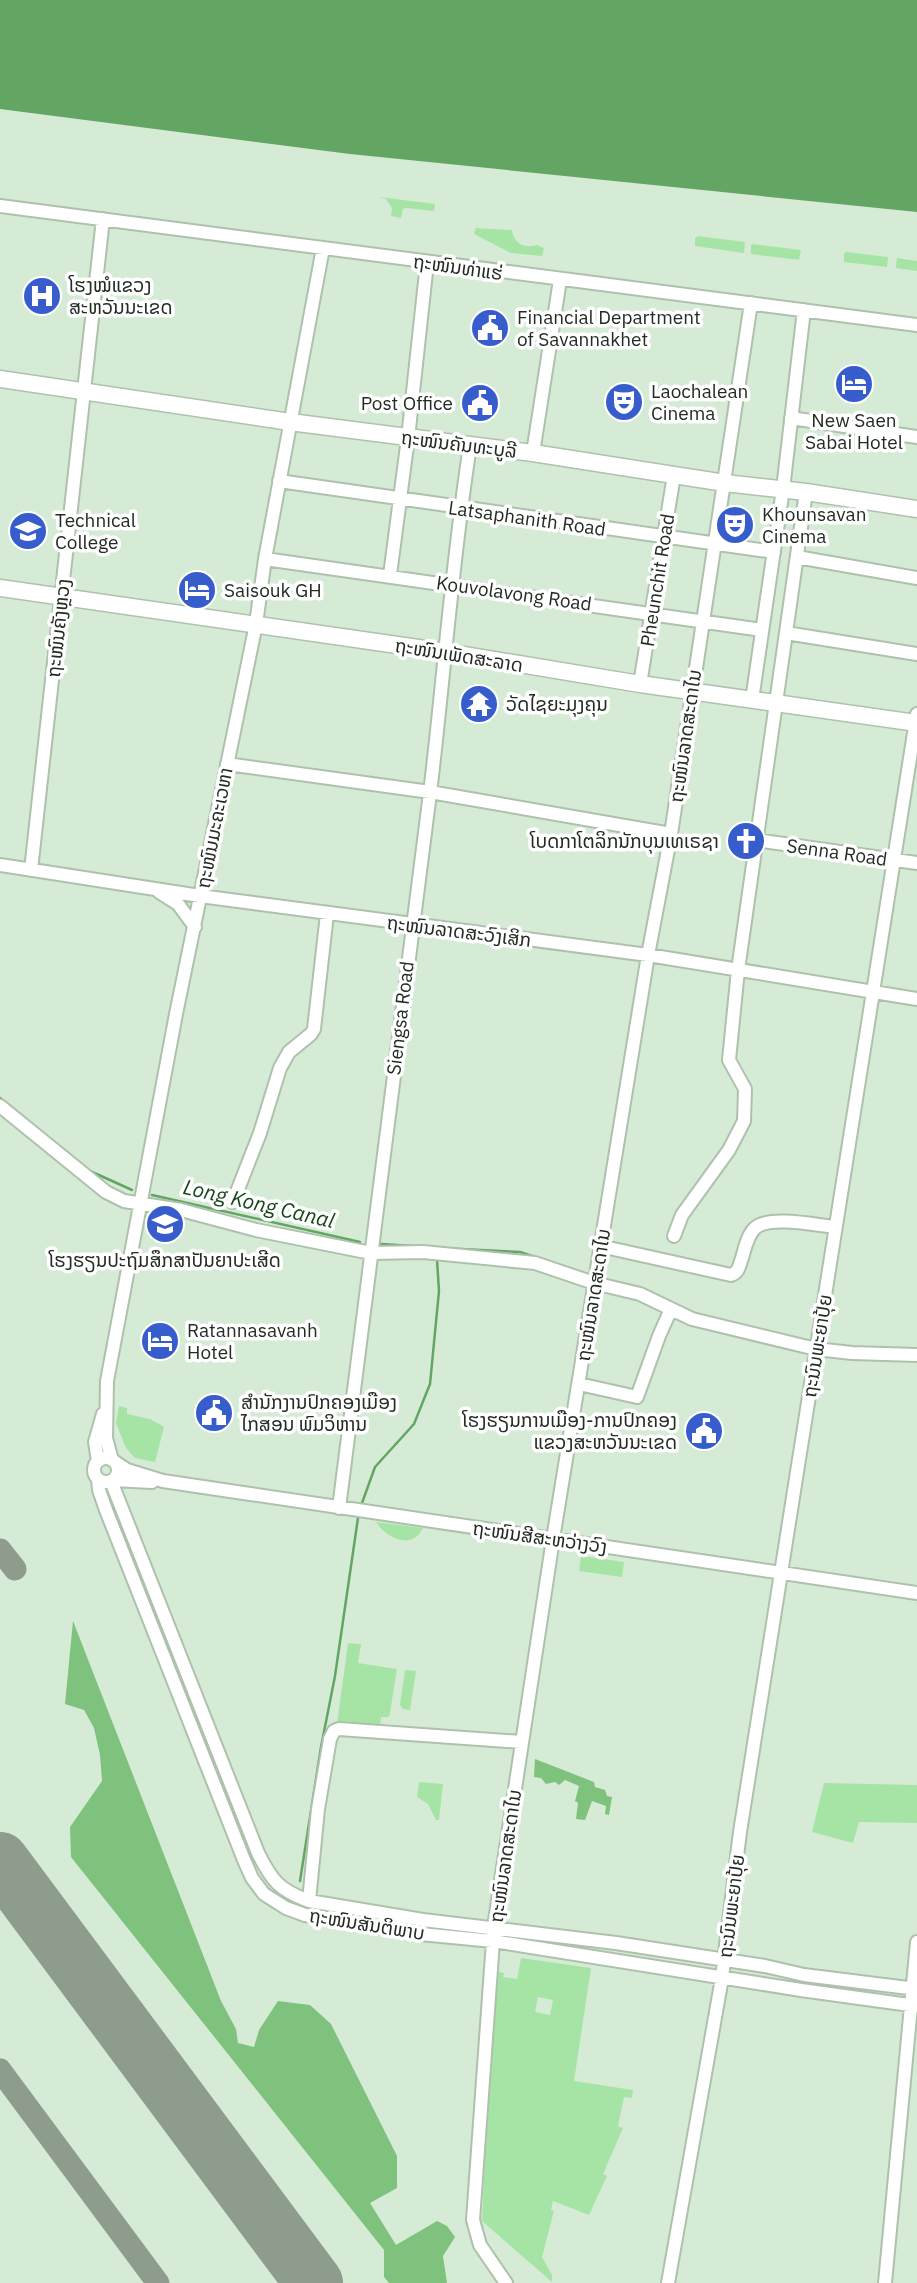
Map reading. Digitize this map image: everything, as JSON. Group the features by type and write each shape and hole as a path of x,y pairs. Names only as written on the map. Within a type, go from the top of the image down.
{"main road":[{"name":"ຖະໜົນຄັນທະບູລີ","path":"0,379 917,509"},
{"name":"ຖະໜົນເພັດສະລາດ","path":"0,588 446,652 751,700 916,720"}],"street":[{"name":"ຖະໜົນທ່າແຮ່","path":"0,206 917,325"},
{"name":"ຖະໜົນຄັງຫຼວງ","path":"31,870 103,219"},
{"name":"ຖະໜົນມະຄະເວຫາ","path":"107,1407 107,1381 140,1203 256,624 265,559 323,248"},
{"path":"390,575 427,263"},
{"path":"533,453 561,280"},
{"name":"ຖະໜົນລາດສະດາໄນ","path":"506,2283 480,2245 473,2220 494,1927 594,1283 648,955 671,834 751,303"},
{"path":"751,700 783,489 804,310"},
{"path":"791,418 917,437"},
{"name":"Siengsa Road","path":"339,1508 430,792 451,584 470,446"},
{"name":"Pheunchit Road","path":"640,684 674,475"},
{"name":"Latsaphanith Road","path":"279,481 774,552"},
{"path":"674,1236 682,1215 729,1150 744,1121 745,1089 729,1060 738,970 806,492"},
{"path":"797,557 917,578"},
{"name":"Kouvolavong Road","path":"265,559 762,629"},
{"path":"786,633 917,654"},
{"name":"ຖະນົນພະຍາປຸ້ຍ","path":"668,2283 722,1978 740,1832 916,720"},
{"path":"227,764 430,792 671,834"},
{"name":"Senna Road","path":"756,840 917,863"},
{"name":"ຖະໜົນລາດສະວົງເສິກ","path":"0,865 327,914 648,955 917,999"},
{"path":"152,889 178,904 195,927"},
{"path":"233,1202 260,1133 280,1068 289,1052 314,1029 327,914"},
{"path":"0,1105 106,1192 124,1201 181,1210 256,1230 371,1253 423,1252 535,1263 594,1283 640,1294 692,1319 816,1349 917,1355"},
{"path":"600,1246 731,1275 738,1270 750,1235 757,1226 768,1222 786,1222 835,1227"},
{"path":"579,1384 637,1397 671,1309"},
{"path":"107,1407 106,1438 117,1473 107,1480"},
{"path":"98,1461 95,1442 101,1417 107,1407"},
{"path":"105,1458 127,1470 163,1480 107,1480 94,1468 98,1461 105,1458"},
{"name":"ຖະໜົນສັນຕິພາບ","path":"914,2006 493,1941 420,1934 305,1915 286,1908 264,1894 252,1878 99,1490 107,1480 258,1853 275,1884 292,1895 309,1901 423,1920 494,1927 765,1966 804,1975 915,1989"},
{"name":"ຖະໜົນສີສະຫວ່າງວົງ","path":"163,1480 917,1593"},
{"path":"309,1901 318,1809 330,1739 334,1731 339,1729 522,1742"},
{"path":"885,2283 914,2006 917,1942"}],"shaded area":[{"path":"0,0 917,0 917,212 350,154 0,109"},
{"path":"379,197 435,204 434,211 405,208 401,218 391,216 392,208 386,199"},
{"path":"476,228 512,230 520,244 544,248 542,256 511,253 476,235"},
{"path":"698,236 745,242 744,253 695,246 695,238"},
{"path":"753,244 801,250 799,260 751,254"},
{"path":"846,252 888,257 887,267 844,262"},
{"path":"897,258 917,261 917,271 896,268"},
{"path":"119,1406 127,1408 127,1414 150,1419 164,1427 155,1462 135,1458 126,1448 116,1423"},
{"path":"376,1522 423,1528 412,1539 399,1540 386,1533"},
{"path":"581,1556 624,1562 622,1577 579,1571"},
{"path":"73,1621 221,2001 236,2029 238,2043 254,2047 259,2030 278,2001 310,2005 331,2024 397,2156 397,2188 370,2203 396,2245 437,2221 447,2226 455,2237 443,2256 447,2283 389,2283 384,2277 384,2250 71,1857 70,1827 102,1781 94,1728 84,1710 65,1704"},
{"path":"348,1643 361,1644 358,1663 397,1669 389,1717 381,1717 380,1729 337,1724"},
{"path":"405,1670 416,1671 410,1710 403,1709 400,1705"},
{"path":"535,1759 594,1782 595,1787 605,1790 607,1796 612,1797 609,1815 605,1814 606,1806 592,1801 585,1820 576,1819 578,1803 575,1801 579,1786 565,1780 559,1785 555,1782 546,1784 541,1778 534,1777"},
{"path":"419,1782 443,1784 439,1820 436,1820 428,1804 417,1797"},
{"path":"824,1783 917,1785 917,1823 859,1822 853,1843 812,1832"},
{"path":"521,1958 591,1968 574,2081 633,2090 632,2098 624,2097 618,2126 623,2128 603,2174 607,2176 589,2215 553,2201 551,2210 554,2211 542,2257 552,2275 552,2282 482,2221 494,1971 504,1973 503,1977 517,1979","holes":["538,1997 553,2000 550,2015 535,2012"]}],"waterway":[{"name":"Long Kong Canal","path":"0,1098 66,1152"},
{"name":"Long Kong Canal","path":"90,1171 132,1190"},
{"name":"Long Kong Canal","path":"152,1195 360,1242"},
{"name":"Long Kong Canal","path":"381,1244 413,1246"},
{"name":"Long Kong Canal","path":"441,1248 520,1252 535,1257"},
{"path":"362,1503 375,1467 414,1424 430,1384 439,1291 437,1260"},
{"path":"300,1881 335,1676 358,1518"}],"taxiway":[{"path":"0,1550 15,1569"},
{"path":"0,2070 158,2283"}],"runway":[{"path":"0,1861 314,2283"}],"place":[{"name":"ໂຮງໝໍແຂວງ ສະຫວັນນະເຂດ","path":"42,296"},
{"name":"Financial Department of Savannakhet","path":"490,328"},
{"name":"New Saen Sabai Hotel","path":"854,384"},
{"name":"Laochalean Cinema","path":"624,402"},
{"name":"Post Office","path":"480,403"},
{"name":"Khounsavan Cinema","path":"735,525"},
{"name":"Technical College","path":"28,531"},
{"name":"Saisouk GH","path":"197,590"},
{"name":"ວັດໄຊຍະມຸງຄຸນ","path":"479,704"},
{"name":"ໂບດກາໂຕລິກນັກບຸນເທເຣຊາ","path":"746,841"},
{"name":"ໂຮງຮຽນປະຖົມສຶກສາປັນຍາປະເສີດ","path":"165,1224"},
{"name":"Ratannasavanh Hotel","path":"160,1341"},
{"name":"ສຳນັກງານປົກຄອງເມືອງ ໄກສອນ ພົມວິຫານ","path":"214,1413"},
{"name":"ໂຮງຮຽນການເມືອງ-ການປົກຄອງ ແຂວງສະຫວັນນະເຂດ","path":"704,1431"}]}
